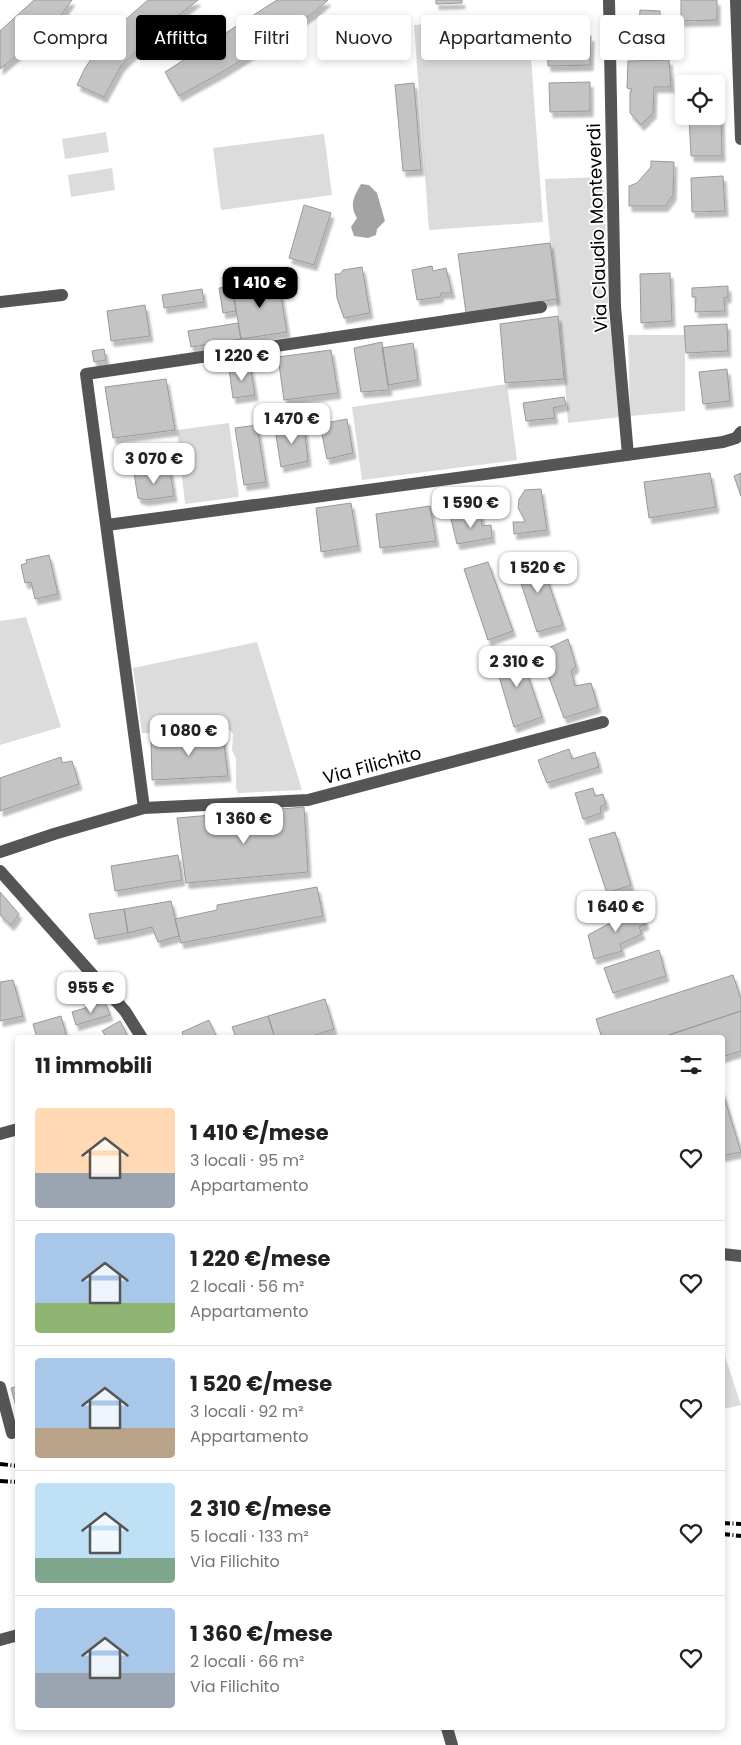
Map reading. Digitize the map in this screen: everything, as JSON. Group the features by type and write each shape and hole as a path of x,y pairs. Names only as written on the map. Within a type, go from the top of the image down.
{"street":[{"name":"Via Claudio Monteverdi","path":"609,0 615,308 628,455"},
{"path":"736,0 741,139"},
{"path":"0,302 62,295"},
{"path":"144,808 86,374 541,307"},
{"path":"107,525 723,442 736,438 741,432"},
{"name":"Via Filichito","path":"0,852 144,808 308,800 603,722"},
{"path":"0,871 124,1011 140,1035"},
{"path":"0,1134 15,1130"},
{"path":"725,1254 741,1256"},
{"path":"0,1387 12,1433"},
{"path":"0,1640 15,1636"},
{"path":"448,1730 452,1745"}],"shaded area":[{"path":"414,25 421,25 421,60 531,60 543,222 429,230"},
{"path":"106,132 109,152 65,159 62,139"},
{"path":"324,134 332,195 221,210 213,148"},
{"path":"112,168 115,190 71,197 68,175"},
{"path":"604,177 608,308 620,417 568,423 545,179"},
{"path":"361,184 369,185 377,193 385,221 377,229 376,235 368,238 354,236 351,227 357,218 353,205"},
{"path":"628,335 685,335 685,411 630,416"},
{"path":"507,384 517,460 362,480 352,407"},
{"path":"229,423 239,497 185,504 177,430"},
{"path":"26,617 61,727 0,745 0,621"},
{"path":"257,642 302,790 238,793 236,788 236,759 232,750 233,734 226,726 206,726 177,733 142,733 133,668"},
{"path":"725,1356 741,1405 725,1409"}],"building":[{"path":"34,0 72,0 61,15 18,15"},
{"path":"148,0 198,0 179,15 136,15 136,51 121,66 104,97 77,85 91,60 126,60 126,19"},
{"path":"277,0 328,0 307,17 307,15 254,15"},
{"path":"436,0 462,0 462,3 436,4"},
{"path":"681,0 717,0 717,20 684,21 684,15 681,15"},
{"path":"640,10 660,11 660,15 640,15"},
{"path":"15,17 15,57 0,69 0,31"},
{"path":"236,26 236,60 241,60 179,96 165,72 184,60 226,60 226,33"},
{"path":"591,36 590,65 548,66 548,60 590,60"},
{"path":"669,60 671,87 654,87 653,113 641,125 630,113 630,94 632,89 627,88 628,61"},
{"path":"590,82 590,111 550,112 549,83"},
{"path":"414,83 421,170 403,171 395,85"},
{"path":"689,125 721,125 722,156 691,156"},
{"path":"651,161 674,162 673,195 665,206 629,206 629,186 637,183 651,167"},
{"path":"723,176 725,211 692,212 691,178"},
{"path":"304,205 331,213 314,265 289,258"},
{"path":"550,243 557,299 466,313 458,254"},
{"path":"432,266 433,271 446,268 452,293 441,293 440,297 417,300 412,270"},
{"path":"362,267 370,313 344,318 337,298 335,274 340,274 343,270"},
{"path":"670,273 672,321 641,323 640,274"},
{"path":"278,278 287,332 241,339 232,286"},
{"path":"232,286 236,311 223,313 219,288"},
{"path":"728,286 728,297 724,298 725,311 695,312 696,297 692,297 692,288"},
{"path":"202,289 204,302 164,308 162,295"},
{"path":"145,305 150,336 111,341 107,311"},
{"path":"558,316 564,379 505,383 500,324"},
{"path":"238,323 241,339 191,347 188,331"},
{"path":"727,324 728,351 686,353 684,326"},
{"path":"382,342 389,390 361,392 354,348"},
{"path":"413,343 418,380 388,385 382,348"},
{"path":"104,349 106,360 94,362 92,351"},
{"path":"331,350 338,393 284,400 278,357"},
{"path":"250,365 255,395 233,398 229,369"},
{"path":"727,369 730,401 703,404 699,372"},
{"path":"166,379 175,430 113,438 105,387"},
{"path":"564,397 566,405 553,408 555,418 526,421 523,403"},
{"path":"347,419 353,453 327,459 320,424"},
{"path":"257,425 266,482 244,485 235,428"},
{"path":"304,425 308,461 281,467 275,429"},
{"path":"170,470 174,496 146,500 138,498 134,473"},
{"path":"710,473 716,507 649,518 644,482"},
{"path":"741,473 741,496 734,476"},
{"path":"541,489 547,530 514,534 513,522 525,522 518,508 519,499 525,490"},
{"path":"351,503 358,546 321,552 316,508"},
{"path":"430,506 436,541 380,548 376,514"},
{"path":"481,514 482,526 491,525 492,538 457,544 451,519"},
{"path":"49,555 58,594 35,599 31,582 25,583 21,565 27,563 26,560"},
{"path":"539,555 563,625 537,632 514,562"},
{"path":"488,562 513,631 488,640 464,569"},
{"path":"568,639 576,666 571,671 575,686 591,683 598,707 564,718 547,672 550,668 544,650"},
{"path":"519,649 542,717 514,727 493,656"},
{"path":"222,730 228,776 152,780 151,739 192,739 193,734"},
{"path":"569,749 572,759 595,752 599,767 547,783 538,760"},
{"path":"61,757 62,763 72,761 79,784 0,811 0,778"},
{"path":"593,788 595,796 603,794 606,804 600,807 601,813 583,819 575,793"},
{"path":"304,807 308,872 186,883 177,818"},
{"path":"615,832 631,885 607,893 589,839"},
{"path":"178,855 182,880 115,891 111,866"},
{"path":"317,887 323,916 181,943 175,919 217,910 217,905"},
{"path":"0,892 19,914 11,925 0,915"},
{"path":"171,901 179,936 158,942 152,927 128,933 124,909"},
{"path":"632,906 636,914 642,913 646,924 639,927 642,934 620,944 622,951 594,959 588,935 614,921 613,913"},
{"path":"124,909 128,933 95,939 89,914"},
{"path":"659,950 666,976 613,993 604,968"},
{"path":"733,975 741,999 741,1011 669,1035 601,1035 596,1019"},
{"path":"13,980 23,1016 0,1021 0,982"},
{"path":"325,999 334,1029 315,1035 274,1035 268,1016"},
{"path":"105,1002 110,1015 76,1025 72,1012"},
{"path":"741,1011 741,1051 725,1056 725,1035 669,1035"},
{"path":"61,1016 66,1035 36,1035 33,1024"},
{"path":"268,1016 274,1035 235,1035 232,1027"},
{"path":"209,1020 216,1035 183,1035 182,1032"},
{"path":"120,1021 127,1035 105,1035 102,1031"},
{"path":"725,1100 741,1152 725,1155"},
{"path":"15,1387 15,1403 11,1388"}],"railway":[{"path":"0,1464 15,1466"},
{"path":"0,1481 15,1482"},
{"path":"725,1523 741,1524"},
{"path":"725,1534 741,1536"}]}
